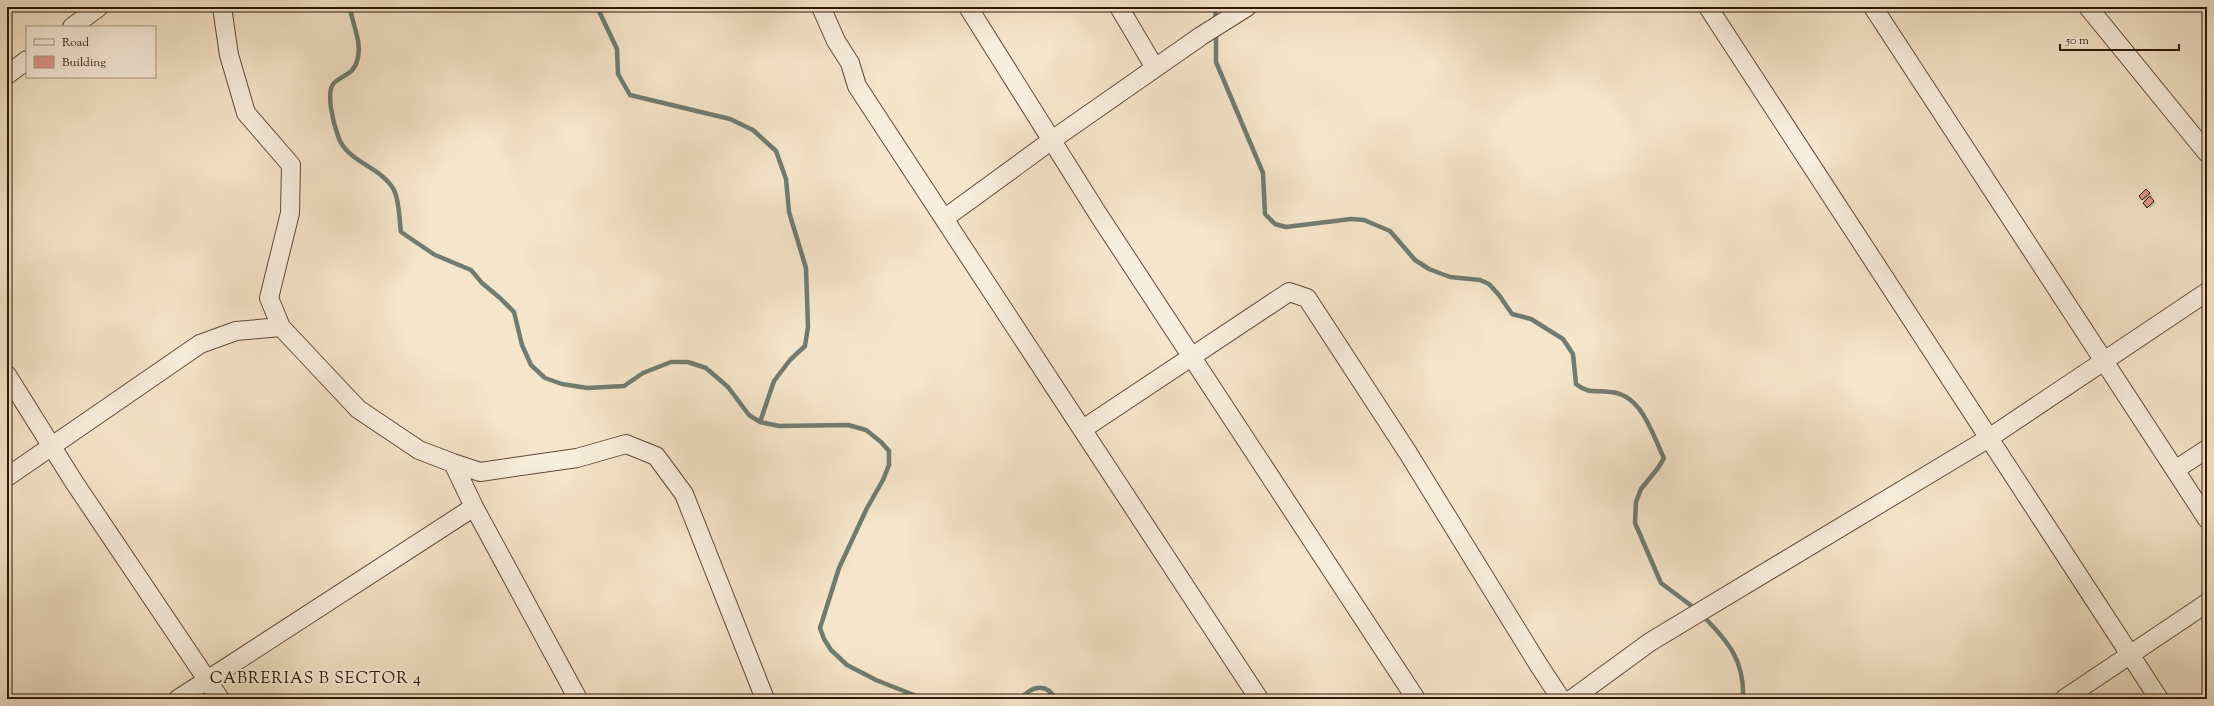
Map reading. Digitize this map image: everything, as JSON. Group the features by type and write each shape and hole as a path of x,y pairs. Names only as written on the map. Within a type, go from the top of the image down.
{"street":[{"path":"73,26 99,7"},
{"path":"222,7 229,55 246,113 291,165 290,213 270,298 280,327 358,409 419,450 453,463 480,472 577,458 626,444 656,456 684,494 765,699"},
{"path":"821,7 836,41 850,63 857,86 945,218 1259,699"},
{"path":"968,7 1192,358 1416,699"},
{"path":"1119,7 1155,68"},
{"path":"945,218 1052,140 1155,68 1247,7"},
{"path":"1708,7 2159,699"},
{"path":"1873,7 2207,519"},
{"path":"2088,7 2207,153"},
{"path":"7,75 26,61"},
{"path":"1083,429 1192,358 1289,292 1307,298 1408,453 1561,699"},
{"path":"1572,699 1650,642 1989,438 2207,292"},
{"path":"7,477 200,344 236,331 280,327"},
{"path":"7,375 52,446 220,699"},
{"path":"2175,470 2207,449"},
{"path":"453,463 474,507 578,699"},
{"path":"178,699 474,507"},
{"path":"2064,699 2131,656 2207,603"}],"building":[{"path":"2146,189 2150,193 2142,200 2139,196"},
{"path":"2150,196 2154,201 2147,208 2143,203"}],"waterway":[{"path":"350,7 358,40 359,54 351,72 334,83 331,87 330,94 333,117 342,145 356,159 381,175 394,190 398,206 401,232 435,255 471,270 482,283 514,312 522,345 531,365 545,378 562,384 587,388 624,386 643,373 671,362 688,362 706,368 728,387 749,415 760,422 779,426 848,425 866,430 881,442 889,451 889,465 839,568 820,628 824,639 831,650 847,665 876,680 924,699"},
{"path":"597,7 617,49 618,74 630,95 730,119 753,130 776,151 786,179 789,212 806,268 808,327 805,346 790,360 774,381 760,422"},
{"path":"1215,7 1216,21"},
{"path":"1216,33 1216,62 1263,173 1265,214 1275,224 1286,227 1351,219 1364,220 1390,231 1415,260 1429,269 1450,277 1480,280 1489,284 1499,295 1512,314 1531,319 1563,339 1573,354 1576,384 1592,391 1621,394 1638,407 1650,427 1664,458 1641,489 1636,502 1635,523 1661,583 1697,610"},
{"path":"1702,615 1720,634 1733,652 1741,674 1743,699"},
{"path":"1021,699 1029,691 1039,688 1048,690 1055,699"}],"district":[{"name":"CABRERIAS B SECTOR 4","path":"316,677"}]}
